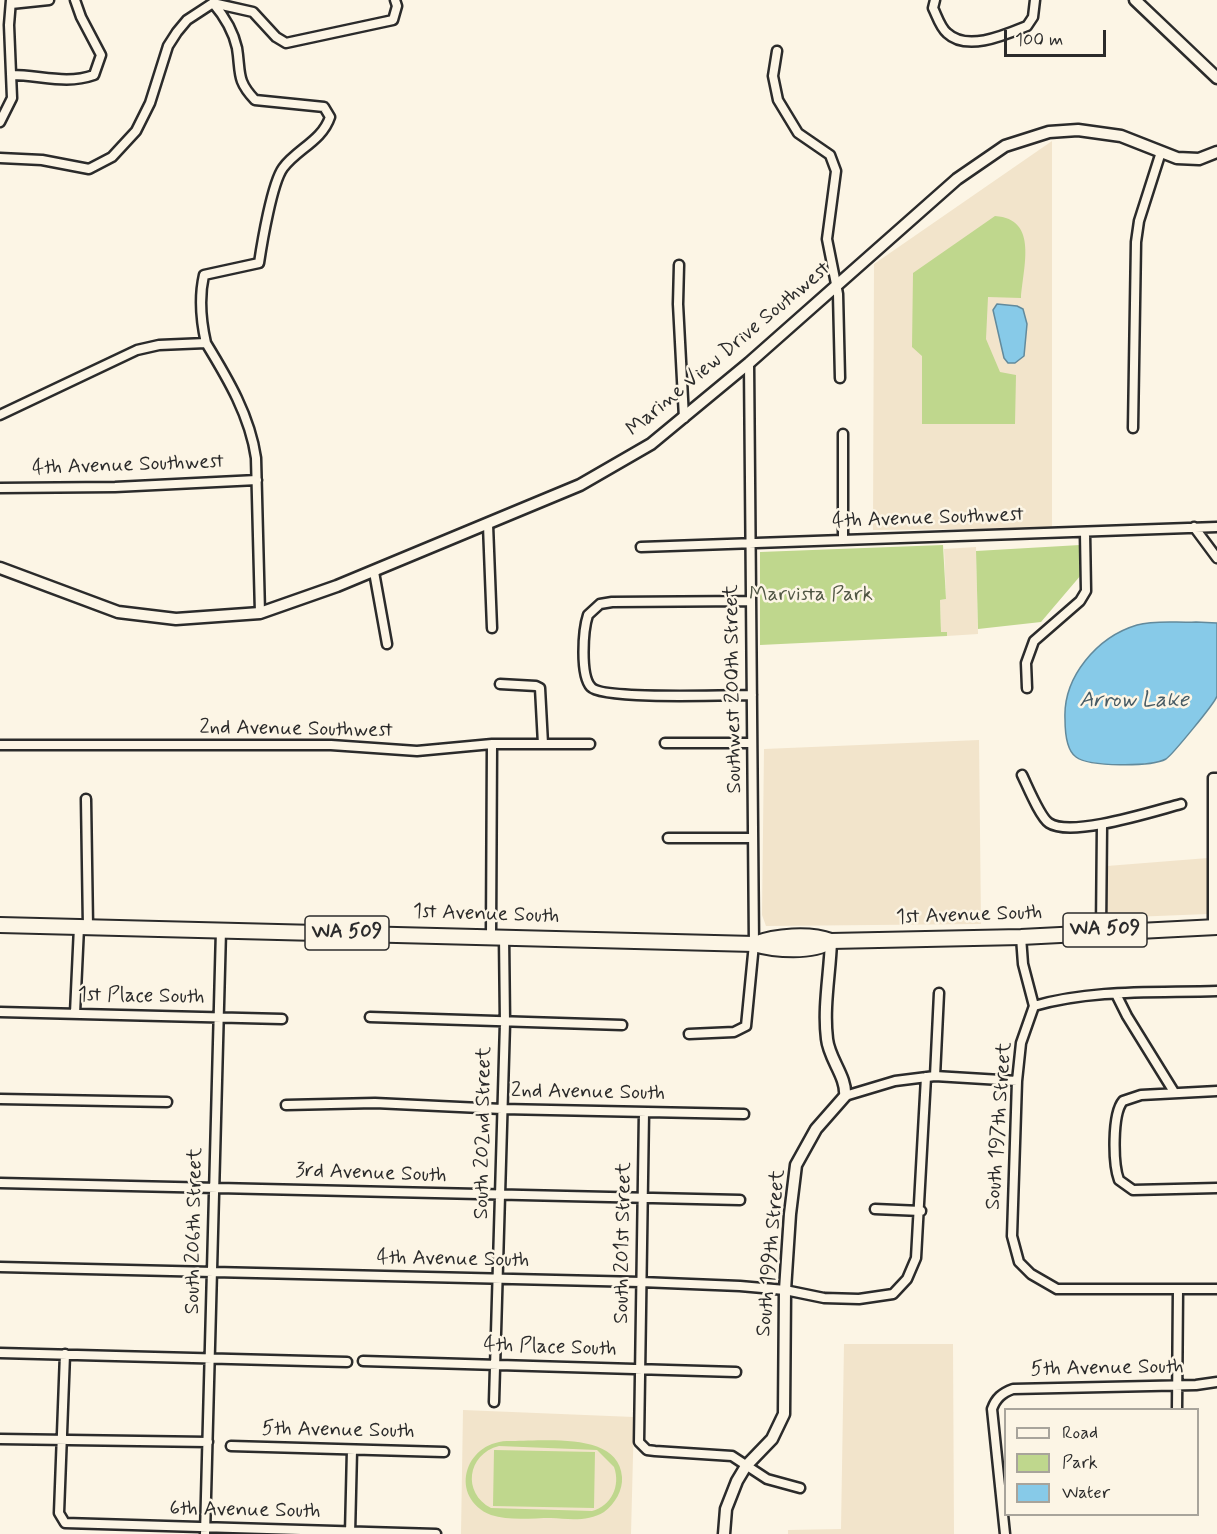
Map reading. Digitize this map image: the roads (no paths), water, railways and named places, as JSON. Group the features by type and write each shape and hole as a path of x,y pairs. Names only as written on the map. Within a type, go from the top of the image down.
{"main road":[{"name":"1st Avenue South","path":"0,926 498,936 754,944 770,948 822,947 831,941 1021,937 1101,931 1215,927"}],"street":[{"path":"0,122 12,98 9,35 11,2 49,0"},
{"path":"12,75 50,80 81,79 94,75 101,55 81,17 75,0"},
{"path":"0,158 42,160 89,170 112,157 136,131 150,103 168,46 177,32 187,20 213,3 253,12 276,38 286,43 393,20 397,6 395,0"},
{"path":"935,0 933,8 946,32 961,42 975,42 1027,26 1033,17 1035,0"},
{"path":"1135,0 1217,78"},
{"path":"213,3 229,24 237,49 238,74 243,86 255,99 324,107 330,117 324,130 283,169 262,237 259,263 204,275 202,311 206,343 247,418 255,448 260,613"},
{"path":"777,51 774,88 781,107 798,133 830,155 834,162 835,182 827,239 836,284 840,378"},
{"name":"Marine View Drive Southwest","path":"0,568 107,608 145,617 211,618 260,613 374,572 488,525 580,485 651,444 749,363 963,174 992,153 1014,141 1049,132 1084,130 1121,136 1161,152 1191,159 1217,152"},
{"path":"1133,428 1136,242 1139,221 1161,152"},
{"path":"680,265 678,304 684,418"},
{"path":"0,415 137,350 159,345 206,343"},
{"name":"Southwest 200th Street","path":"689,1034 734,1032 746,1026 754,944 749,363"},
{"path":"843,434 843,539"},
{"name":"4th Avenue Southwest","path":"0,489 115,487 256,480"},
{"path":"488,525 492,628"},
{"name":"4th Avenue Southwest","path":"641,547 965,533 1084,533 1217,526"},
{"path":"1194,527 1217,558"},
{"path":"1027,688 1026,663 1034,641 1080,601 1086,591 1084,533"},
{"path":"374,572 387,644"},
{"path":"750,601 600,604 593,609 585,623 585,670 591,688 610,694 752,695"},
{"path":"500,684 540,688 543,744"},
{"path":"665,743 752,743"},
{"name":"2nd Avenue Southwest","path":"0,745 331,745 417,751 492,744 590,744"},
{"name":"South 202nd Street","path":"492,744 498,936 505,1023 494,1402"},
{"path":"1022,774 1050,824 1102,825 1181,804"},
{"path":"1215,778 1215,927"},
{"path":"75,1013 83,927 86,800"},
{"path":"1101,931 1102,825"},
{"path":"668,838 753,838"},
{"name":"South 206th Street","path":"205,1531 221,930"},
{"path":"1021,937 1025,975 1034,1006 1063,998 1217,991"},
{"path":"831,941 827,1040 831,1057 844,1084 845,1096 895,1081 931,1077 1017,1081"},
{"path":"875,1209 921,1211 939,993"},
{"path":"1116,994 1126,1016 1174,1092"},
{"name":"South 197th Street","path":"1034,1006 1021,1043 1017,1081 1012,1236 1018,1262 1035,1277 1057,1289 1072,1291 1178,1289"},
{"name":"1st Place South","path":"0,1012 282,1019"},
{"path":"370,1017 622,1025"},
{"path":"1217,1091 1174,1092 1130,1098 1123,1101 1116,1114 1116,1164 1119,1180 1133,1190 1217,1188"},
{"name":"South 199th Street","path":"724,1534 729,1500 746,1466 772,1439 784,1414 785,1290 796,1165 816,1129 845,1096"},
{"path":"0,1100 167,1102"},
{"name":"2nd Avenue South","path":"286,1105 375,1103 502,1110 744,1114"},
{"name":"South 201st Street","path":"644,1112 637,1437 641,1446 655,1451 719,1453 732,1456 746,1466"},
{"name":"3rd Avenue South","path":"0,1183 214,1186 500,1196 740,1200"},
{"name":"4th Avenue South","path":"0,1267 641,1282 785,1290 824,1298 881,1298 893,1294 901,1287 912,1270 916,1258 921,1211"},
{"path":"1177,1408 1178,1289 1217,1289"},
{"path":"0,1353 347,1362"},
{"path":"62,1441 65,1354"},
{"name":"4th Place South","path":"363,1361 736,1372"},
{"name":"5th Avenue South","path":"1004,1491 992,1409 1000,1396 1013,1389 1178,1386 1217,1382"},
{"path":"0,1440 207,1442"},
{"name":"6th Avenue South","path":"62,1441 59,1513 65,1523 71,1525 205,1531 436,1534"},
{"name":"5th Avenue South","path":"231,1446 444,1452"},
{"path":"350,1533 352,1449"},
{"path":"746,1466 766,1479 800,1488"},
{"path":"1005,1516 1005,1534"}],"water":[{"path":"997,304 1017,306 1023,309 1027,324 1024,356 1015,363 1008,363 1004,358 993,310"},
{"name":"Arrow Lake","path":"1159,622 1217,623 1217,696 1202,718 1176,748 1166,759 1147,763 1120,765 1093,763 1076,757 1070,750 1067,740 1066,703 1076,674 1085,661 1109,639 1137,625"}],"park label":[{"name":"Marvista Park","path":"811,596"}]}
